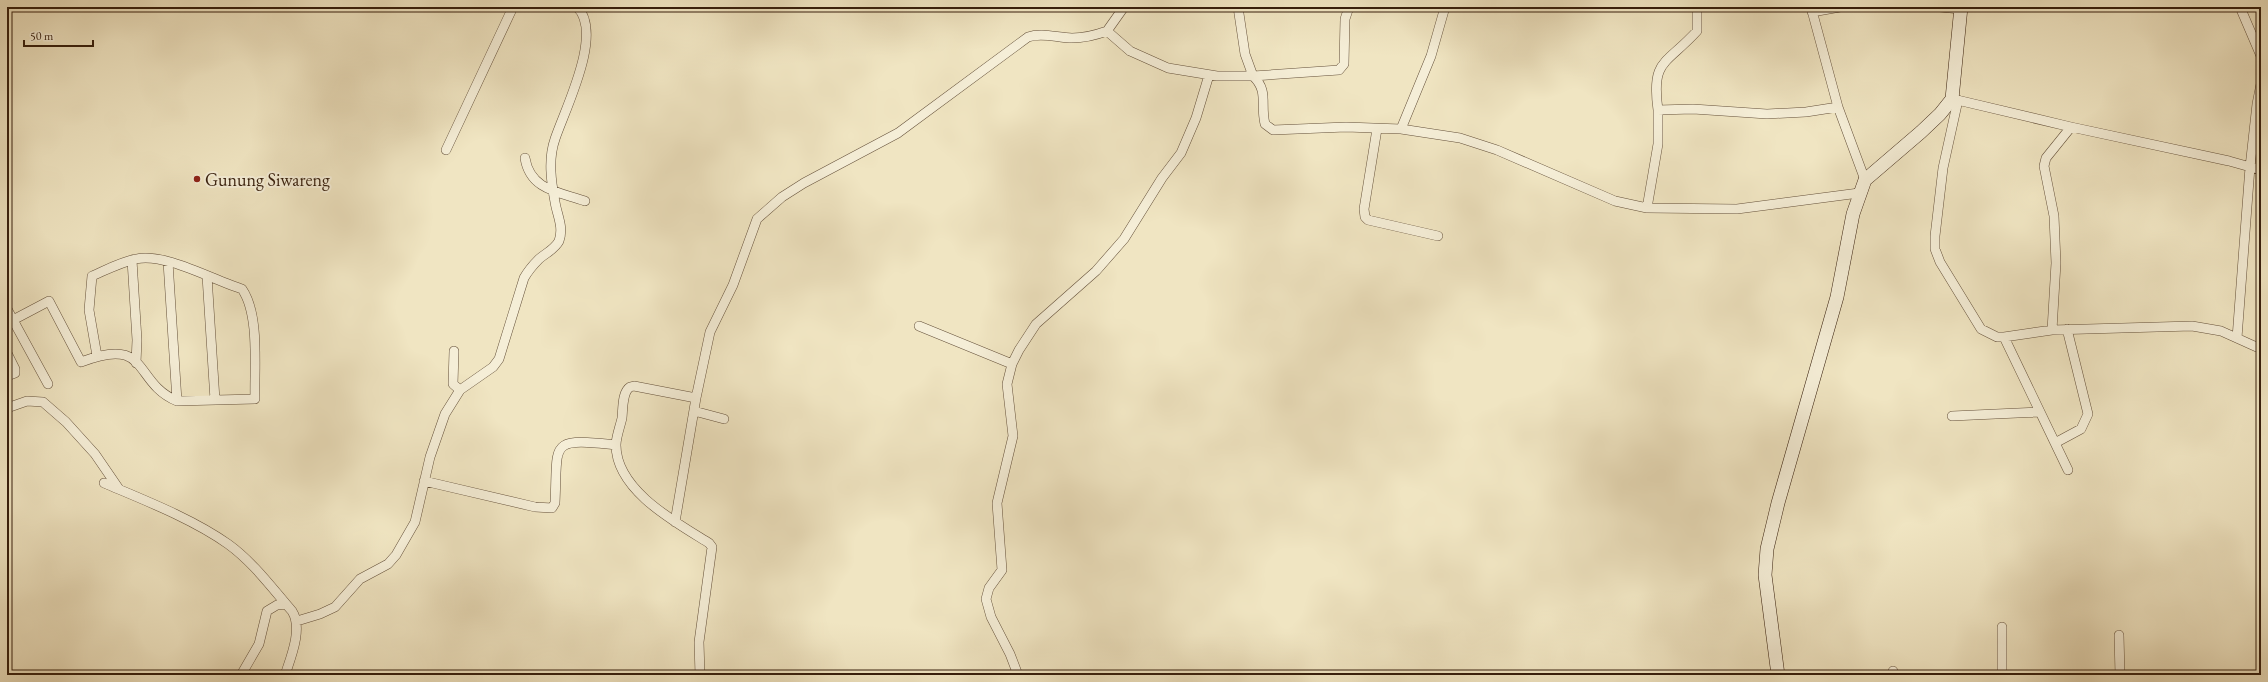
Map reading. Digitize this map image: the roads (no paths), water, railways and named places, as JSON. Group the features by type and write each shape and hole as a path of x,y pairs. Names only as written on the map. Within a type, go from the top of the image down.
{"street":[{"path":"446,150 513,7"},
{"path":"297,621 328,611 335,607 360,579 388,564 396,555 415,522 430,457 445,414 460,390 493,368 499,359 524,278 530,269 555,247 559,241 561,225 553,191 550,152 579,74 588,31 584,14 577,7"},
{"path":"675,522 696,398 710,332 733,285 757,219 782,197 804,183 898,133 1028,37 1040,35 1073,38 1093,36 1107,31 1124,7"},
{"path":"1238,7 1245,54 1253,76 1260,83 1263,90 1265,124 1273,130 1401,129 1476,142 1615,201 1647,208 1737,209 1859,193"},
{"path":"1107,31 1130,51 1147,59 1168,68 1209,75 1253,76 1339,70 1344,64 1345,19 1349,7"},
{"path":"1401,129 1431,56 1445,7"},
{"path":"1647,208 1658,144 1658,110 1656,91 1657,73 1662,64 1696,31 1697,7"},
{"path":"1840,7 1811,9 1838,107 1864,180"},
{"path":"1940,7 1961,8 1955,99 1943,168 1934,236 1935,249 1940,262 1981,329 1997,336 2004,337 2067,329 2192,326 2221,331 2261,349"},
{"path":"2240,7 2261,56"},
{"path":"1018,675 1010,654 991,617 986,599 990,588 1002,570 997,503 1013,436 1007,384 1012,364 1022,344 1036,324 1096,271 1124,239 1162,178 1181,153 1196,118 1209,75"},
{"path":"2237,338 2250,168 2261,84"},
{"path":"1955,99 2071,127 2228,161 2261,170"},
{"path":"1778,675 1765,575 1767,550 1778,503 1837,297 1859,193 1864,180 1921,132 1955,99"},
{"path":"1658,110 1693,109 1767,114 1806,112 1838,107"},
{"path":"2052,330 2056,263 2054,216 2044,166 2046,158 2071,127"},
{"path":"1378,128 1364,208 1365,217 1368,220 1438,236"},
{"path":"525,158 530,175 553,191 585,201"},
{"path":"10,322 49,301 82,362 103,354 124,354 136,363 165,396 177,401 255,399 253,319 249,298 242,289 168,262 137,258 92,276 89,310 94,347 97,356"},
{"path":"132,260 137,340 136,363"},
{"path":"168,262 177,401"},
{"path":"207,276 215,400"},
{"path":"7,309 10,322 48,384"},
{"path":"919,326 1012,364"},
{"path":"2055,443 2081,429 2088,414 2067,329"},
{"path":"2004,337 2068,470"},
{"path":"454,351 453,384 460,390"},
{"path":"7,353 15,370 14,373 7,376"},
{"path":"696,398 634,386 630,387 625,395 616,445 622,471 628,482 675,522 708,543 713,551 699,642 700,675"},
{"path":"7,408 27,401 43,402 66,422 95,454 120,490"},
{"path":"694,411 724,419"},
{"path":"1952,416 2040,412"},
{"path":"424,481 535,507 552,508 554,503 556,458 560,448 564,444 577,441 616,445"},
{"path":"104,483 161,508 228,544 246,559 286,604 297,621 292,653 285,675"},
{"path":"241,675 259,644 267,611 277,605 286,604"},
{"path":"2002,627 2002,675"},
{"path":"2119,635 2120,675"}],"place":[{"name":"Gunung Siwareng","path":"197,179"}]}
